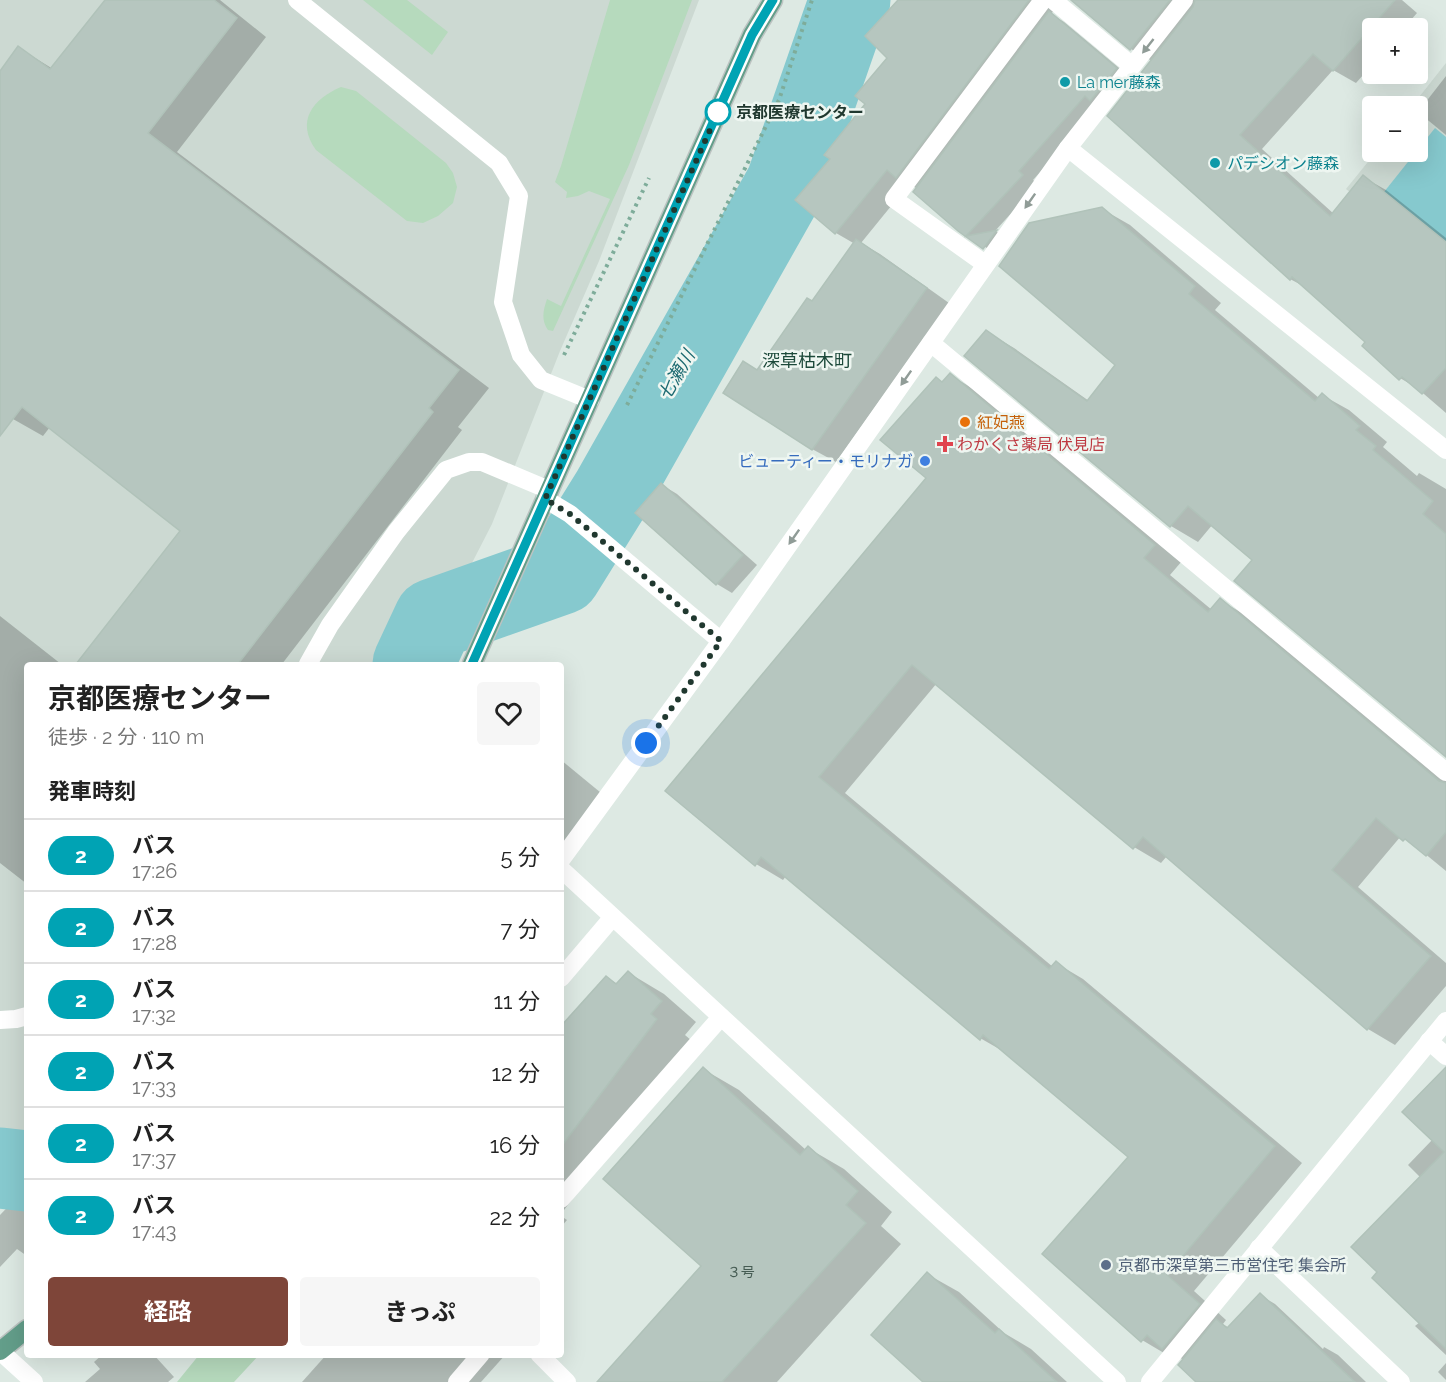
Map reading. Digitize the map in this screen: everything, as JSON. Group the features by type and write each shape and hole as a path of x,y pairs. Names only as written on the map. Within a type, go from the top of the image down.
{"main road":[{"path":"473,662 752,35 774,0"},
{"path":"0,1351 24,1331"}],"street":[{"path":"297,0 499,163 519,196 503,302 521,355 541,380 590,400"},
{"path":"986,264 894,199 1043,0"},
{"path":"1053,0 1132,66"},
{"path":"564,856 721,641 1068,148 1184,0"},
{"path":"1068,148 1446,450"},
{"path":"931,343 1446,772"},
{"path":"309,662 330,625 396,531 446,470 469,462 482,462 547,494 721,641"},
{"path":"564,872 1109,1379"},
{"path":"564,974 612,918"},
{"path":"0,1020 24,1017"},
{"path":"564,1196 721,1017"},
{"path":"1150,1382 1446,1021"},
{"path":"1429,1041 1446,1056"},
{"path":"1259,1248 1401,1382"},
{"path":"0,1351 34,1382"},
{"path":"457,1382 478,1358"},
{"path":"543,1358 567,1382"}],"path":[{"path":"625,409 779,100 812,0"}],"shaded area":[{"path":"0,0 699,0 599,261 560,351 492,524 455,596 423,614 404,638 393,662 24,662 24,1159 17,1162 0,1158"},
{"path":"1446,63 1446,270 1346,189 1368,162 1428,162 1428,96 1420,96"}],"green space":[{"path":"363,0 407,0 448,32 432,55"},
{"path":"610,0 692,0 629,165 553,331 548,330 544,319 547,299 561,306 610,199 589,191 566,198 567,192 555,182"},
{"path":"341,87 356,91 446,163 453,173 457,187 453,203 438,216 423,223 407,221 316,150 307,130 310,112 322,98"},
{"path":"197,1358 256,1358 234,1382 177,1382"}],"water":[{"path":"1435,128 1446,137 1446,242 1384,192 1408,162 1428,162 1428,137"}],"building":[{"path":"105,0 214,0 237,18 148,133 459,370 429,408 433,412 240,662 78,662 180,531 22,407 0,436 0,71 18,46 50,69"},
{"path":"898,0 1029,0 896,178 887,170 835,234 795,200 830,159 824,155 865,104 855,96 887,58 865,36"},
{"path":"1071,0 1170,0 1130,50"},
{"path":"1195,0 1395,0 1379,18 1362,18 1362,38 1333,71 1313,54 1240,135 1330,216 1363,175 1446,242 1446,368 1422,394 1402,377 1399,380 1362,346 1365,342 1292,277 1290,280 1107,116 1193,7"},
{"path":"1049,11 1117,68 1090,101 1085,96 1019,171 1023,175 966,236 997,230 983,249 958,231 913,192"},
{"path":"1102,207 1195,286 1189,294 1315,401 1322,393 1360,426 1356,430 1376,446 1373,450 1433,501 1423,514 1446,534 1446,757 1234,581 1252,560 1188,506 1170,527 964,356 986,330 1087,401 1115,365 999,266 1029,223"},
{"path":"856,239 927,288 812,450 723,393 743,361 757,370 807,298 812,301"},
{"path":"950,373 1155,545 1144,558 1208,612 1220,598 1439,781 1446,783 1446,832 1426,856 1405,839 1403,841 1376,818 1332,870 1431,956 1367,1030 1143,837 1133,849 912,665 819,777 1049,969 1056,961 1275,1146 1167,1275 1200,1304 1162,1349 1147,1335 1141,1342 1042,1254 1128,1157 983,1035 980,1040 761,857 755,866 665,791 926,478 880,440 936,377 942,382"},
{"path":"661,483 743,555 716,585 635,513"},
{"path":"628,971 662,1001 651,1014 657,1019 564,1143 564,1023 606,976 616,984"},
{"path":"703,1067 800,1155 808,1146 858,1191 846,1205 866,1223 722,1382 597,1382 701,1266 603,1179"},
{"path":"1446,1067 1446,1349 1372,1278 1377,1272 1351,1247 1444,1152 1402,1112"},
{"path":"927,1272 995,1333 999,1329 1057,1382 923,1382 871,1335"},
{"path":"1260,1293 1355,1382 1196,1382 1178,1365 1216,1319 1227,1328"}],"waterway":[{"name":"七瀬川","path":"414,662 434,619 561,574 612,492 786,184 850,0"},
{"name":"七瀬川","path":"0,1168 24,1171"}],"bus line":[{"name":"2","path":"473,662 752,35 773,0"}],"place":[{"name":"La mer藤森","path":"1065,82"},
{"name":"京都医療センター","path":"718,112"},
{"name":"パデシオン藤森","path":"1215,163"},
{"name":"紅妃燕","path":"965,422"},
{"name":"わかくさ薬局 伏見店","path":"945,444"},
{"name":"ビューティー・モリナガ","path":"925,461"},
{"name":"京都市深草第三市営住宅 集会所","path":"1106,1265"}],"district":[{"name":"深草枯木町","path":"807,360"}],"route":[{"path":"646,743 721,641 570,514 545,499 718,112"}]}
